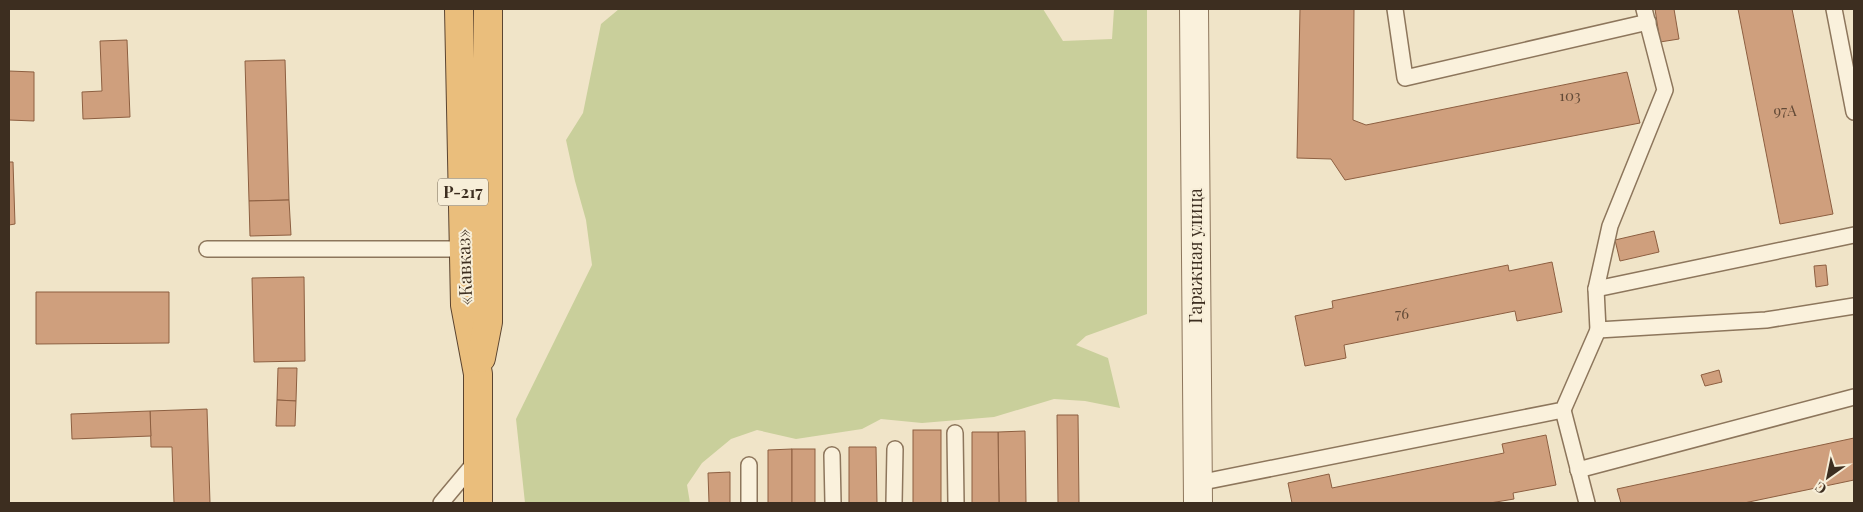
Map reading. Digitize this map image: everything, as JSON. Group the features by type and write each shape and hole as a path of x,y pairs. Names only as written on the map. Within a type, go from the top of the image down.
{"highway":[{"name":"«Кавказ»","path":"459,9 465,305 478,374 478,503"},
{"name":"«Кавказ»","path":"478,374 488,322 488,9"},
{"path":"488,209 495,9"}],"street":[{"name":"Гаражная улица","path":"1194,9 1198,493"}],"lane":[{"path":"1395,9 1405,78 1646,15 1665,90 1610,226 1596,289 1598,330 1563,410 1587,503"},
{"path":"1834,9 1854,112"},
{"path":"1596,289 1854,235"},
{"path":"208,249 464,249"},
{"path":"1598,330 1766,320 1854,306"},
{"path":"1578,470 1854,397"},
{"path":"1198,493 1563,410"},
{"path":"955,433 956,503"},
{"path":"894,449 894,503"},
{"path":"832,454 833,503"},
{"path":"441,503 478,459"},
{"path":"749,464 749,503"}],"green space":[{"path":"619,9 1043,9 1063,41 1112,39 1114,9 1147,9 1147,314 1086,336 1076,345 1108,358 1120,408 1085,401 1054,399 994,417 922,423 881,419 862,429 796,439 757,430 731,439 702,463 687,485 690,503 525,503 516,419 592,265 586,220 566,140 583,113 601,24"}],"building":[{"path":"1300,9 1354,9 1353,120 1366,125 1627,72 1640,123 1345,180 1331,159 1297,158"},
{"path":"1655,9 1674,9 1679,39 1660,42"},
{"path":"1738,9 1792,9 1833,214 1780,224"},
{"path":"127,40 130,117 83,119 82,92 102,91 100,41"},
{"path":"285,60 289,200 249,201 245,61"},
{"path":"9,71 34,72 34,121 9,120"},
{"path":"9,162 13,162 15,224 9,225"},
{"path":"289,200 291,235 250,236 249,201"},
{"path":"1654,231 1659,252 1620,261 1615,240"},
{"path":"1552,262 1562,312 1517,321 1515,311 1344,345 1346,358 1305,366 1295,316 1333,308 1332,301 1508,265 1509,271"},
{"path":"1826,265 1828,285 1816,287 1814,266"},
{"path":"304,277 305,361 254,362 252,278"},
{"path":"36,292 169,292 169,343 36,344"},
{"path":"278,368 297,368 296,401 277,400"},
{"path":"1719,370 1722,382 1705,386 1701,375"},
{"path":"277,400 296,401 295,426 276,426"},
{"path":"207,409 210,503 174,503 172,447 151,447 150,411"},
{"path":"150,411 151,436 72,439 71,414"},
{"path":"1057,415 1078,415 1079,503 1058,503"},
{"path":"913,430 941,430 941,503 913,503"},
{"path":"1025,431 1026,503 999,503 998,432"},
{"path":"972,432 998,432 999,503 972,503"},
{"path":"1546,435 1556,485 1513,493 1514,499 1490,503 1292,503 1288,483 1329,474 1332,488 1504,453 1502,444"},
{"path":"1854,438 1854,480 1744,503 1621,503 1617,489"},
{"path":"849,447 876,447 877,503 849,503"},
{"path":"792,449 792,503 768,503 768,450"},
{"path":"792,449 815,449 815,503 792,503"},
{"path":"730,472 730,503 709,503 708,473"}]}
